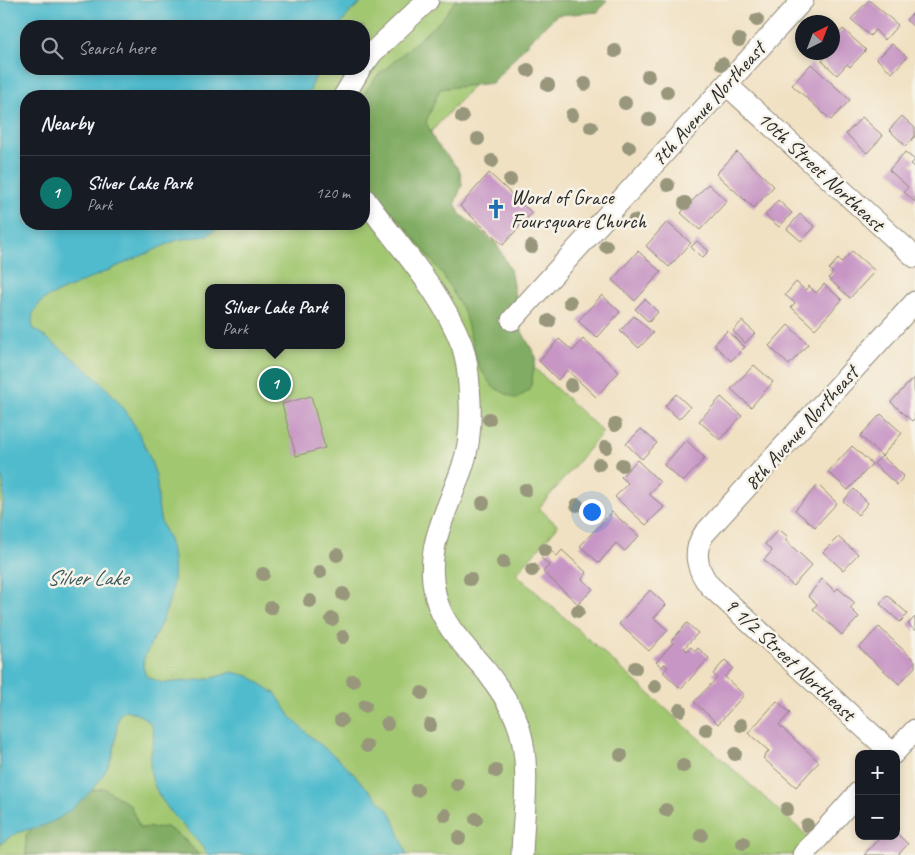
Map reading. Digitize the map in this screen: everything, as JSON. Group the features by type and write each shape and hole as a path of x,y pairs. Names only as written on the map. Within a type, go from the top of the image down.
{"street":[{"path":"370,56 428,0"},
{"name":"7th Avenue Northeast","path":"512,320 727,85 802,0"},
{"path":"348,90 356,75"},
{"name":"10th Street Northeast","path":"727,85 915,257"},
{"path":"370,206 436,296 462,346 467,367 471,420 468,446 463,467 434,540 433,581 436,598 443,617 500,691 513,713 520,732 525,782 522,855"},
{"name":"8th Avenue Northeast","path":"696,559 698,544 704,534 915,302"},
{"name":"9 1/2 Street Northeast","path":"696,559 701,574 710,586 889,750"},
{"path":"897,750 915,730"},
{"path":"803,855 856,795"}],"green space":[{"path":"0,0 551,0 391,176 526,305 499,335 603,432 539,508 558,526 516,574 814,842 803,855 0,855"},
{"path":"456,0 607,0 598,12 557,15 532,38 492,83 440,89 426,122 435,142 460,171 462,185 455,203 460,214 496,243 510,269 521,330 536,357 530,390 516,399 493,387 478,366 464,312 442,273 401,222 370,189 370,90 366,90 376,77 441,20"},
{"path":"104,788 130,805 140,828 167,827 185,840 199,855 26,855 26,835 52,809 68,798"}],"water":[{"name":"Silver Lake","path":"0,0 365,0 350,12 344,20 20,20 20,75 316,75 310,90 20,90 20,230 216,230 206,236 177,240 46,298 34,311 32,319 33,328 91,373 122,406 146,447 155,473 160,518 171,546 173,578 168,605 144,658 143,667 146,676 163,683 209,679 232,672 249,676 276,694 291,717 311,737 342,762 391,813 407,855 208,855 169,809 156,789 150,766 154,737 153,729 149,722 141,716 126,710 119,715 111,761 90,792 71,809 52,822 25,830 12,836 0,845 0,524 3,491 0,474"}],"building":[{"path":"869,0 898,25 885,40 875,30 870,36 851,19"},
{"path":"915,11 915,28 906,20"},
{"path":"843,29 866,50 850,67 847,64 837,75 822,61 840,60 840,32"},
{"path":"892,44 907,57 892,73 877,59"},
{"path":"811,64 850,100 831,120 792,85"},
{"path":"902,116 915,128 915,136 906,146 889,130"},
{"path":"862,117 883,136 867,153 846,134"},
{"path":"737,152 774,186 754,208 716,174"},
{"path":"905,152 915,160 911,164 915,167 915,202 904,192 908,187 889,170"},
{"name":"Word of Grace Foursquare Church","path":"489,173 532,213 503,245 460,206"},
{"path":"708,184 727,201 700,230 681,213"},
{"path":"778,200 792,213 779,227 765,215"},
{"path":"800,214 815,227 801,241 787,229"},
{"path":"667,222 691,243 669,267 646,246"},
{"path":"697,241 709,251 702,258 691,247"},
{"path":"638,251 661,272 635,301 612,280"},
{"path":"852,251 875,271 850,298 828,278 833,273 829,269 838,259 841,263"},
{"path":"796,282 805,290 809,286 816,293 824,284 842,300 815,329 791,307 795,303 785,295"},
{"path":"602,295 620,312 597,338 578,321"},
{"path":"645,299 658,312 649,322 635,309"},
{"path":"634,316 653,333 639,348 620,331"},
{"path":"742,321 755,333 745,343 733,331"},
{"path":"788,325 808,344 789,365 769,346"},
{"path":"727,331 745,347 731,361 714,345"},
{"path":"559,339 573,351 583,339 619,372 596,397 567,370 558,380 539,361"},
{"path":"754,365 773,382 751,407 731,389"},
{"path":"914,377 915,418 912,421 891,402"},
{"path":"676,394 690,407 679,419 665,406"},
{"path":"311,396 325,448 296,456 282,404"},
{"path":"721,397 742,416 720,440 699,421"},
{"path":"881,414 902,433 882,456 860,436"},
{"path":"641,429 657,443 642,459 626,444"},
{"path":"686,440 705,458 683,482 664,465"},
{"path":"852,446 872,464 848,490 828,472"},
{"path":"882,456 904,476 897,485 874,464"},
{"path":"637,460 660,482 649,494 664,507 646,525 615,497 628,483 621,477"},
{"path":"818,485 837,503 815,527 795,510"},
{"path":"854,489 868,503 858,515 843,501"},
{"path":"612,512 639,536 625,551 616,543 599,563 580,546"},
{"path":"779,529 788,537 785,540 812,565 793,586 764,560 772,551 765,544"},
{"path":"838,537 858,554 843,570 823,552"},
{"path":"550,550 557,556 562,550 587,573 582,579 593,589 578,604 543,572 549,565 541,558"},
{"path":"822,579 835,591 838,588 855,603 850,608 859,617 842,635 813,609 817,604 808,596"},
{"path":"650,590 666,605 654,618 668,630 649,651 619,624"},
{"path":"887,595 908,614 900,622 880,604"},
{"path":"915,617 915,631 908,624"},
{"path":"687,623 698,633 684,648 687,651 691,647 695,651 698,648 709,658 681,689 663,672 668,667 664,664 662,667 656,662"},
{"path":"879,627 915,661 915,667 899,684 859,648"},
{"path":"725,660 733,668 725,677 744,695 718,724 694,702 717,678 713,674"},
{"path":"777,701 790,713 779,725 819,762 796,787 763,758 769,751 748,733"},
{"path":"900,837 908,844 898,855 864,855 877,840 900,840"}],"place":[{"name":"Word of Grace Foursquare Church","path":"496,209"},
{"name":"Silver Lake Park","path":"275,384"}]}
